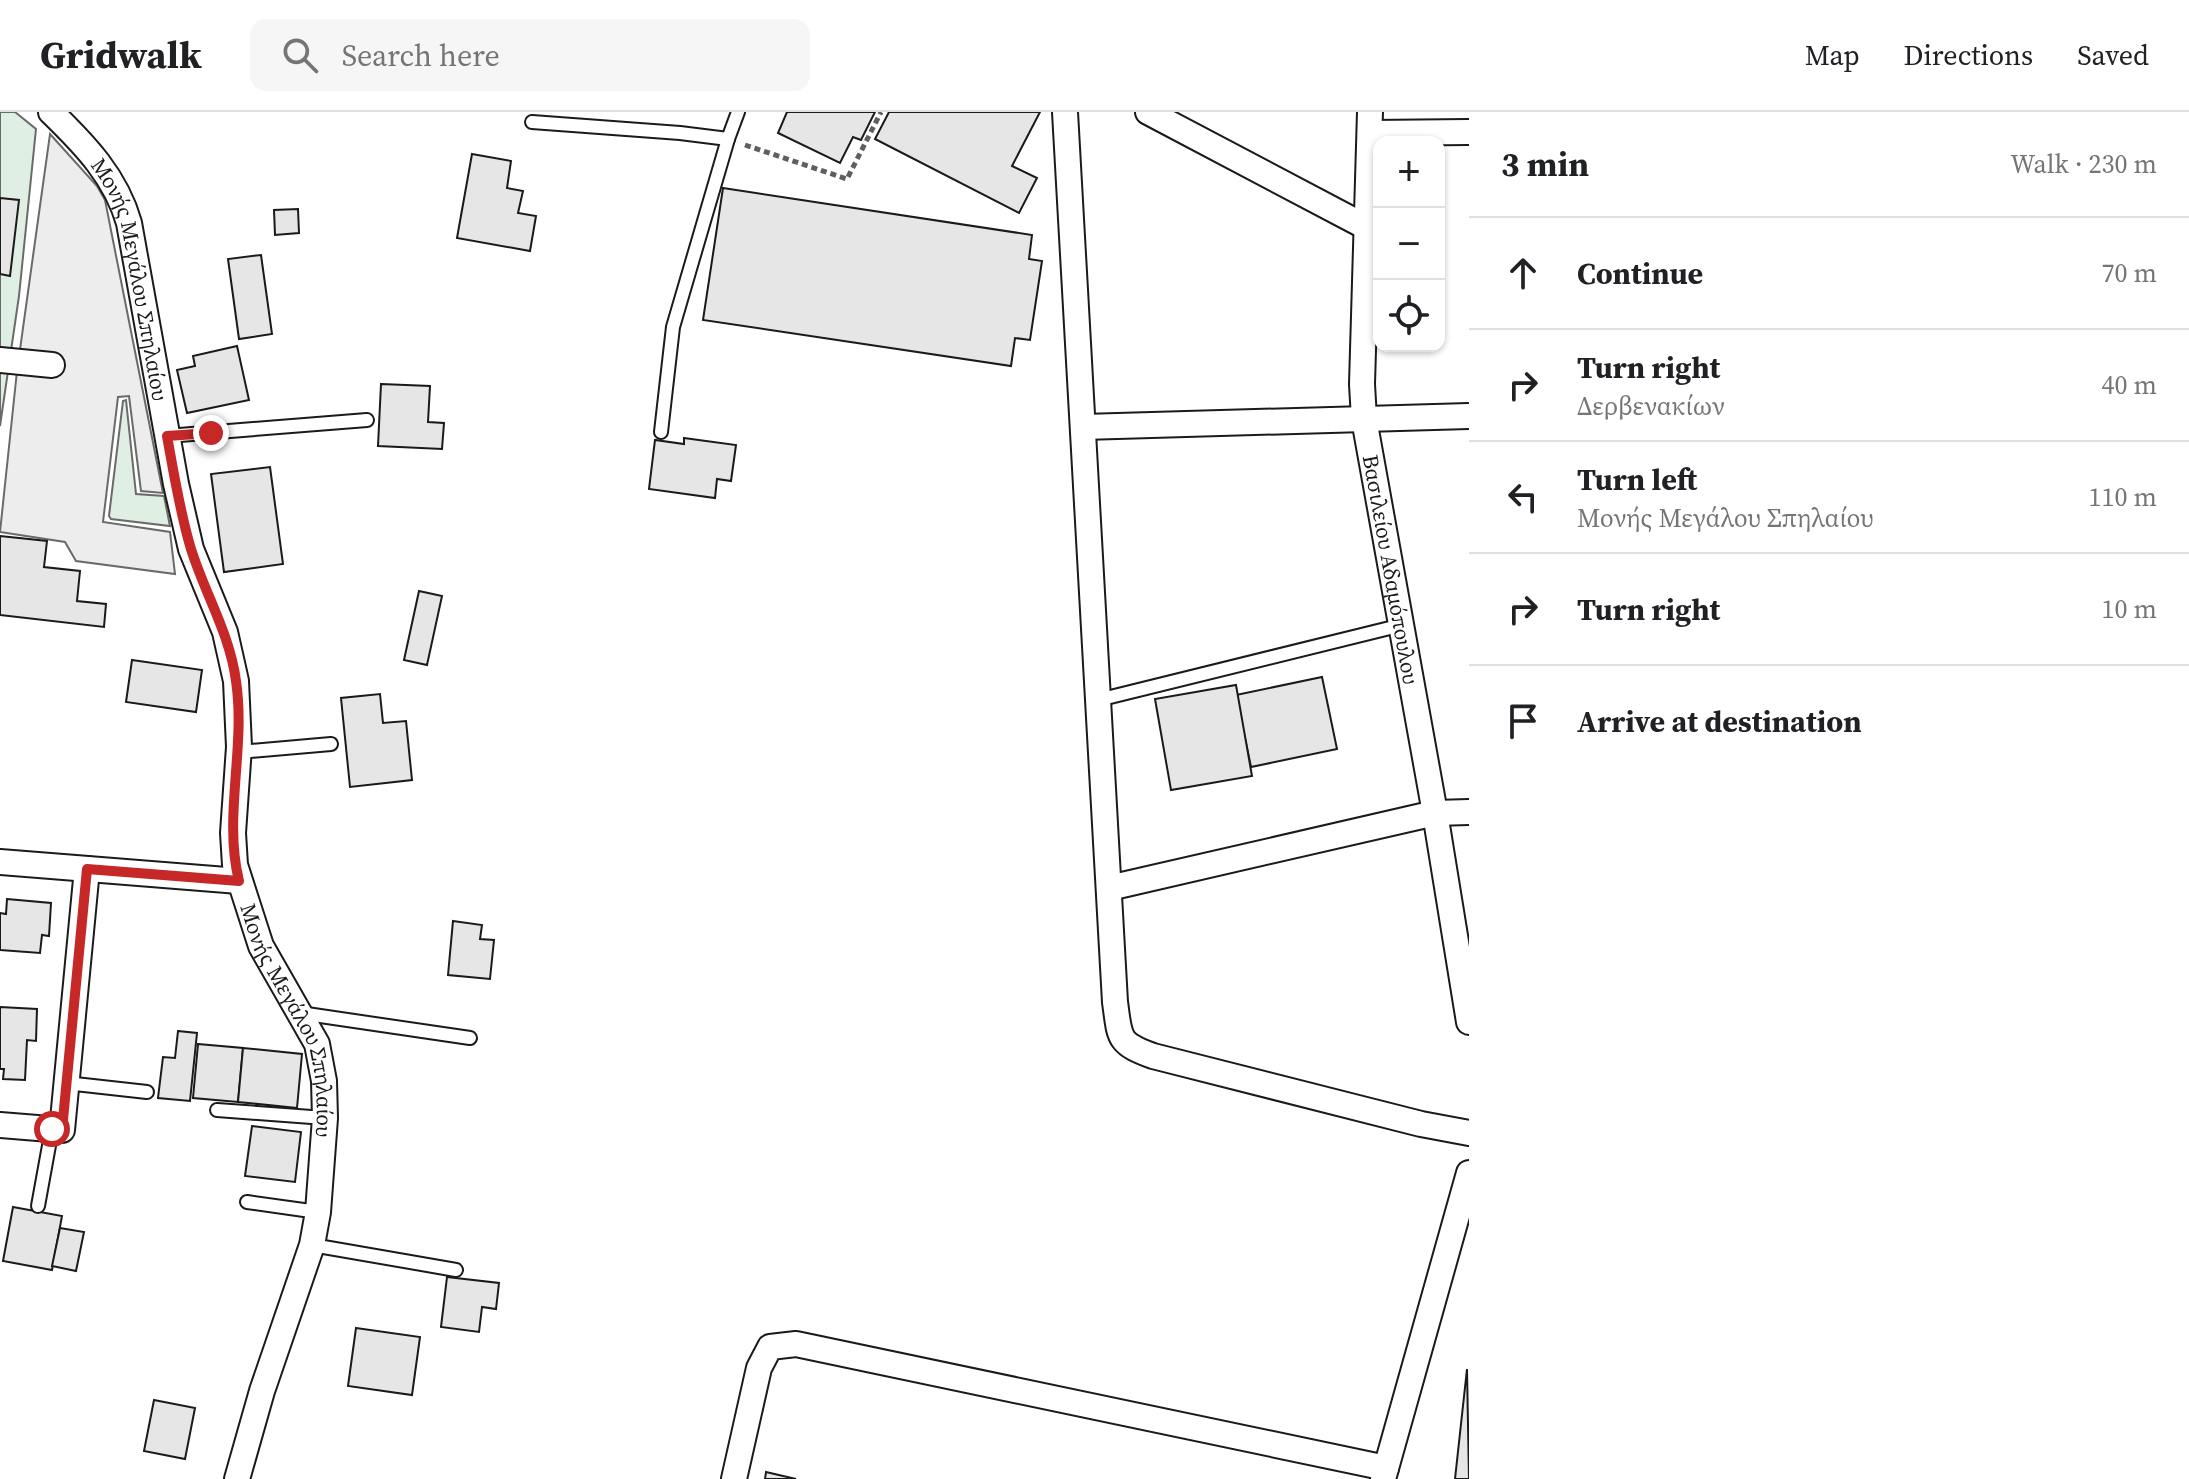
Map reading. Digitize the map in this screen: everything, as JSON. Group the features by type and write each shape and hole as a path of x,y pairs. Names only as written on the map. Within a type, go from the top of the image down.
{"street":[{"name":"Μονής Μεγάλου Σπηλαίου","path":"51,112 98,161 121,199 133,242 167,436 191,549 225,632 233,662 239,706 233,833 239,881 261,946 314,1036 321,1056 325,1118 318,1212 312,1245 259,1401 237,1479"},
{"path":"1065,112 1115,1002 1122,1041 1127,1046 1183,1064 1421,1124 1469,1133"},
{"path":"1148,112 1368,228"},
{"path":"1370,123 1469,132"},
{"name":"Βασιλείου Αδαμόπουλου","path":"1370,123 1362,384 1364,419 1469,1022"},
{"path":"0,360 52,365"},
{"path":"1083,427 1469,416"},
{"path":"1109,888 1435,813 1469,812"},
{"path":"0,862 239,881"},
{"path":"0,1125 57,1129 66,1083 87,869"},
{"path":"734,1479 759,1368 770,1347 781,1344 796,1344 1384,1474 1469,1173"}],"lane":[{"path":"661,432 673,327 738,112"},
{"path":"532,122 728,139"},
{"path":"167,436 367,420"},
{"path":"1098,700 1402,625"},
{"path":"239,752 331,744"},
{"path":"300,1013 470,1038"},
{"path":"66,1083 147,1092"},
{"path":"217,1110 325,1118"},
{"path":"38,1206 57,1129"},
{"path":"247,1202 318,1212"},
{"path":"312,1245 456,1270"}],"path":[{"path":"728,139 847,179 881,112"}],"green space":[{"path":"0,112 15,112 36,129 19,296 0,426"},
{"path":"126,400 136,494 164,496 170,526 111,519 109,516 123,401"}],"shaded area":[{"path":"50,134 97,186 105,200 163,493 141,491 129,396 118,397 103,522 170,532 175,574 76,561 65,542 0,532 17,371"}],"building":[{"path":"787,112 875,112 861,140 853,137 840,163 778,133"},
{"path":"889,112 1040,112 1012,166 1037,178 1019,213 875,139"},
{"path":"472,154 511,161 507,188 523,191 518,213 536,216 530,251 457,238"},
{"path":"723,188 1032,235 1029,259 1042,261 1030,340 1015,338 1011,366 703,320"},
{"path":"0,198 19,200 10,276 0,274"},
{"path":"298,209 299,233 275,235 274,210"},
{"path":"261,255 272,334 239,339 228,259"},
{"path":"237,346 249,400 187,413 177,370 195,366 193,356"},
{"path":"381,384 430,386 428,422 444,423 442,449 378,446"},
{"path":"684,438 736,445 731,481 717,479 715,498 649,489 655,440 684,444"},
{"path":"270,467 283,564 224,572 211,474"},
{"path":"0,536 47,541 44,567 80,571 77,601 106,604 104,627 0,615"},
{"path":"419,591 442,596 427,665 404,660"},
{"path":"132,660 202,670 196,712 126,702"},
{"path":"1322,677 1337,749 1251,767 1236,695"},
{"path":"1236,685 1252,776 1171,790 1155,699"},
{"path":"380,694 383,723 406,721 412,780 350,787 341,698"},
{"path":"7,899 51,903 49,936 42,935 40,953 0,950 0,913 6,914"},
{"path":"453,921 482,925 480,939 494,940 490,979 448,975"},
{"path":"0,1007 37,1009 36,1041 27,1040 25,1080 3,1079 4,1069 0,1069"},
{"path":"178,1031 197,1033 190,1101 158,1098 163,1057 175,1058"},
{"path":"198,1044 243,1048 238,1102 193,1098"},
{"path":"243,1048 302,1054 297,1108 238,1102"},
{"path":"252,1126 301,1132 295,1182 245,1176"},
{"path":"13,1207 62,1216 52,1270 3,1261"},
{"path":"60,1228 84,1232 76,1271 52,1266"},
{"path":"447,1277 499,1283 496,1309 482,1307 479,1332 441,1327"},
{"path":"356,1328 420,1337 412,1395 348,1386"},
{"path":"1467,1369 1469,1479 1455,1479"},
{"path":"154,1400 195,1408 185,1459 144,1451"},
{"path":"766,1472 796,1479 765,1479"}],"route":[{"path":"52,1129 62,1130 87,869 239,881 233,833 239,706 233,662 225,632 191,549 167,436 211,433"}]}
